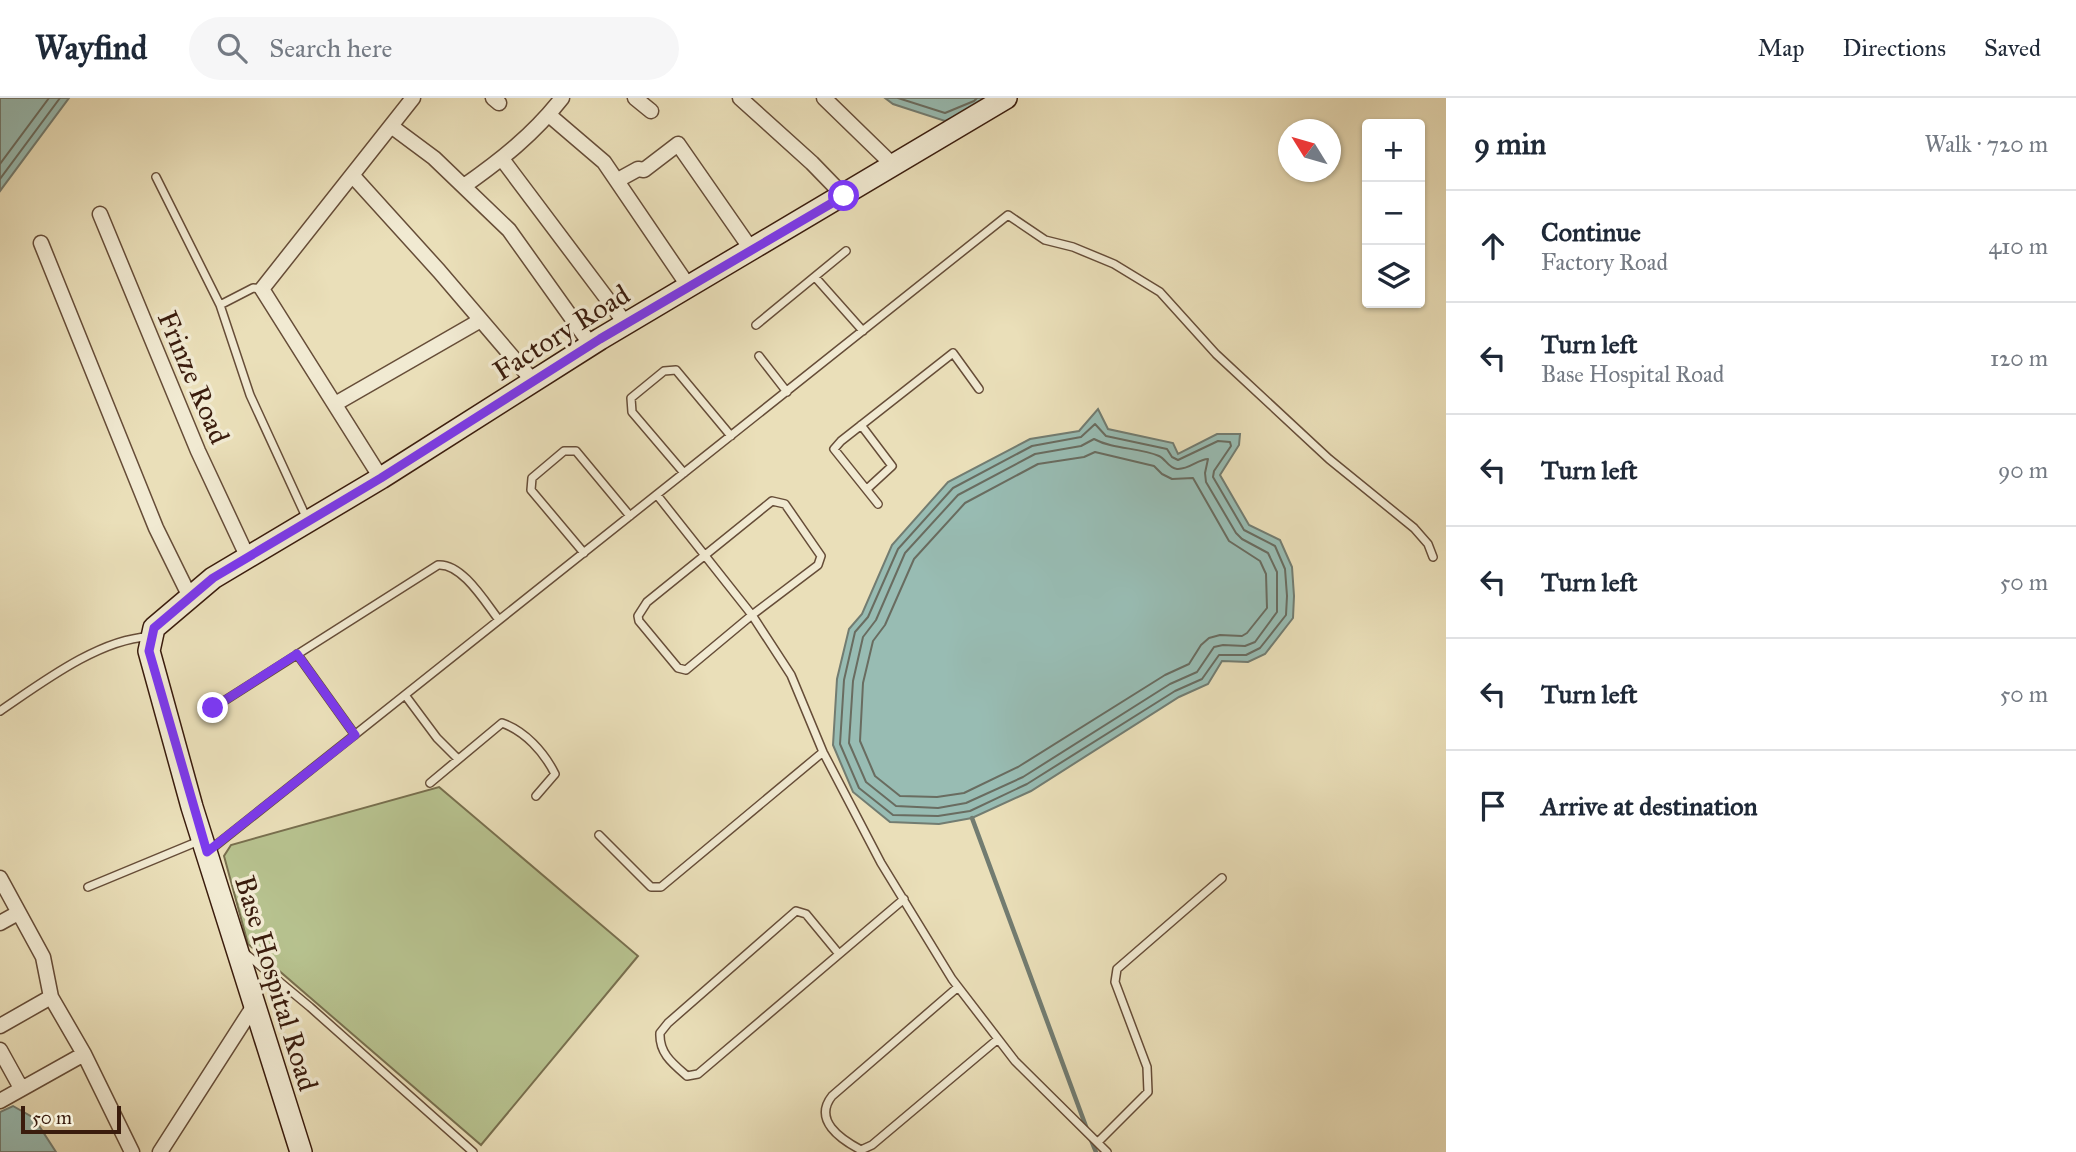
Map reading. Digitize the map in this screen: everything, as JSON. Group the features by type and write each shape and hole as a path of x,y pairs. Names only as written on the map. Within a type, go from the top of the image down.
{"street":[{"path":"381,478 262,289 413,98"},
{"path":"464,186 516,148 562,98"},
{"path":"635,98 651,111"},
{"path":"740,98 844,196"},
{"path":"824,98 894,166"},
{"name":"Factory Road","path":"153,632 213,578 381,478 591,345 1006,98"},
{"path":"549,115 604,162 689,287"},
{"path":"391,126 434,158 509,230 591,345"},
{"path":"618,180 638,169 644,170 678,144 751,249"},
{"path":"502,159 626,324"},
{"path":"352,175 533,382"},
{"name":"Frinze Road","path":"100,214 198,451 248,558"},
{"path":"41,243 156,528 190,597"},
{"path":"335,404 481,320"},
{"name":"Base Hospital Road","path":"153,632 149,651 205,846 301,1152"},
{"path":"0,878 43,957 51,997 84,1054 132,1152"},
{"path":"0,923 18,914"},
{"path":"0,1026 51,997"},
{"path":"160,1152 255,1004"},
{"path":"0,1050 21,1088"},
{"path":"0,1101 84,1054"}],"lane":[{"path":"156,177 220,305 250,395 308,522"},
{"path":"88,887 205,846 355,735 1008,215 1045,240 1073,247 1114,264 1160,292 1216,354 1329,459 1414,528 1428,544 1433,557"},
{"path":"756,325 846,251"},
{"path":"815,277 863,331"},
{"path":"220,305 253,289 262,289"},
{"path":"878,504 834,449 953,354 979,389"},
{"path":"759,356 787,392"},
{"path":"684,473 632,412 631,398 664,371 676,370 731,436"},
{"path":"861,425 892,466 867,489"},
{"path":"584,553 531,490 532,478 564,451 576,451 630,516"},
{"path":"657,495 752,615 791,675 823,752 881,863 958,987 1015,1061 1107,1152"},
{"path":"772,501 785,504 821,556 818,565 686,670 678,668 639,621 638,615 647,602 705,556 772,501"},
{"path":"213,708 438,565 447,564 457,569 499,620"},
{"path":"0,710 69,666 128,638 153,632"},
{"path":"297,654 355,735"},
{"path":"405,695 437,738 458,759"},
{"path":"430,783 502,723 514,727 547,757 555,774 536,796"},
{"path":"599,835 651,887 661,887 823,752"},
{"path":"1097,1141 1149,1092 1147,1067 1115,982 1117,969 1222,878"},
{"path":"839,954 806,914 796,911 668,1023 660,1032 659,1045 673,1064 687,1076 698,1074 904,900"},
{"path":"237,947 310,1007 473,1152"},
{"path":"958,987 832,1096 825,1105 825,1117 835,1132 861,1150 872,1145 998,1039"}],"green space":[{"path":"439,787 638,956 481,1145 248,944 224,856 231,845"}],"water":[{"path":"0,98 69,98 0,191"},
{"path":"885,98 985,98 980,106 945,121 893,104"},
{"path":"1098,409 1108,429 1173,443 1178,454 1217,434 1240,434 1239,445 1220,475 1249,525 1280,540 1292,567 1293,618 1265,654 1248,662 1222,661 1208,684 1179,697 1031,791 972,818 939,824 890,822 853,792 833,745 837,679 849,629 862,614 892,545 948,482 1030,439 1079,431"},
{"path":"13,1106 34,1118 56,1152 0,1152 0,1112"}],"waterway":[{"path":"972,818 1088,1132"},
{"path":"1091,1140 1096,1152"}],"route":[{"path":"213,708 297,654 355,735 207,852 149,651 154,628 213,578 381,478 600,339 844,196"}]}
